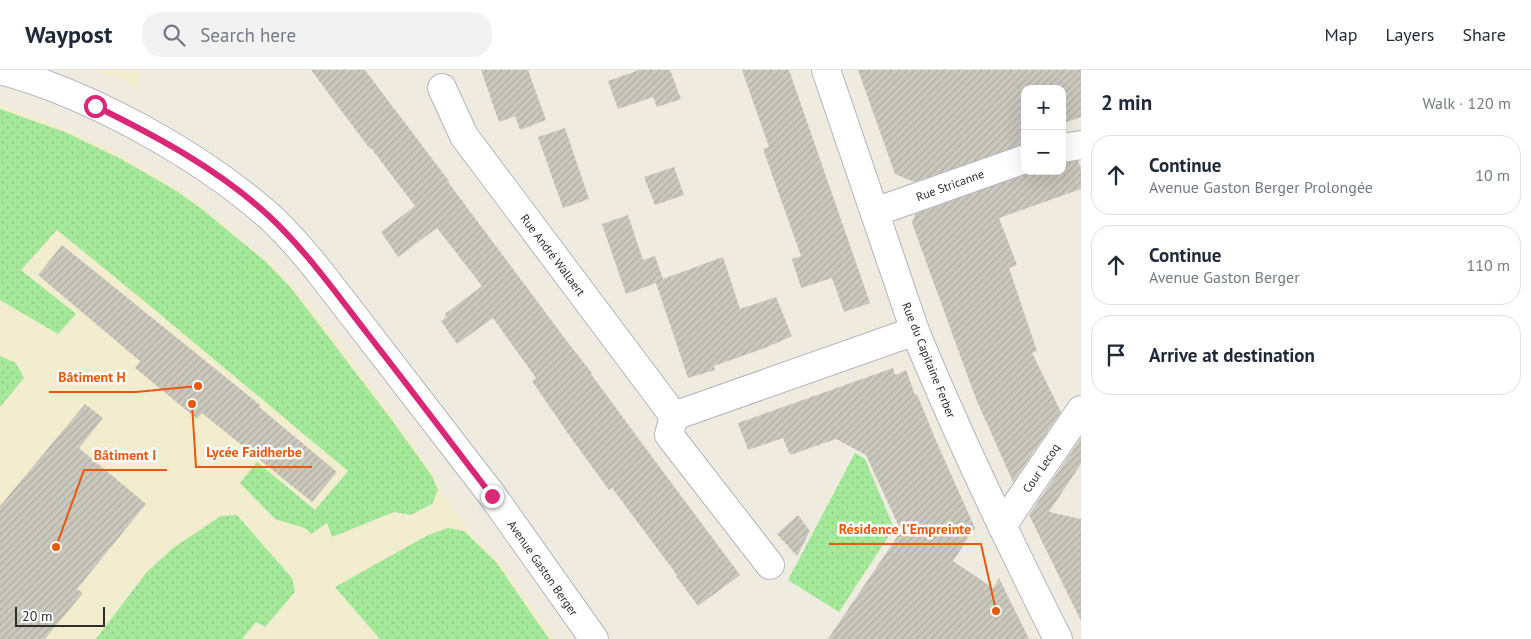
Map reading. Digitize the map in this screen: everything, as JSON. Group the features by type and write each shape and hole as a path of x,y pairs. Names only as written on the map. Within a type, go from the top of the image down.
{"street":[{"name":"Avenue Gaston Berger","path":"0,70 35,80 144,131 193,160 245,196 269,216 307,255 492,496 594,639"},
{"name":"Rue du Capitaine Ferber","path":"826,70 915,331 1002,526 1058,639"},
{"name":"Rue André Wallaert","path":"442,88 464,136 674,416"},
{"path":"1066,147 1081,145"},
{"name":"Rue Stricanne","path":"875,212 1021,160"},
{"path":"770,565 669,435 674,416 915,331"},
{"name":"Cour Lecoq","path":"1002,526 1081,410"}],"shaded area":[{"path":"94,70 138,70 140,89 123,81"},
{"path":"0,105 47,121 122,155 176,187 200,204 272,264 334,335 433,472 441,491 466,527 501,563 555,639 0,639"}],"green space":[{"path":"0,109 65,132 121,159 175,190 203,210 266,262 291,288 432,476 438,490 432,504 411,515 394,512 332,537 327,523 311,534 305,528 275,519 240,483 257,462 315,510 348,471 57,230 21,270 76,314 58,334 0,300"},
{"path":"0,356 16,363 24,378 0,407"},
{"path":"855,453 865,459 894,528 839,612 788,580"},
{"path":"237,515 292,578 295,592 265,627 256,622 242,639 96,639 146,573 173,548 221,516"},
{"path":"448,528 464,531 496,562 549,639 380,639 335,587 428,535"}],"building":[{"path":"311,70 365,70 592,373 740,575 698,606 612,488 609,490 569,435 532,381 536,378 493,318 457,344 441,321 446,317 445,314 482,286 437,228 398,257 381,232 415,206"},
{"path":"481,70 528,70 546,120 520,130 515,116 499,122"},
{"path":"639,70 670,70 681,99 657,107 653,97 618,109 608,81"},
{"path":"742,70 789,70 870,303 844,312 832,278 801,288 792,259 801,256 763,149 769,147"},
{"path":"858,70 1081,70 1081,117 1066,122 1066,85 1021,85 1021,145 914,182 895,174"},
{"path":"565,128 589,199 563,208 538,137"},
{"path":"1078,161 1081,168 1081,189 999,218 1017,265 1009,268 1037,351 1032,353 1061,412 1013,482 976,399 912,223 915,214 1023,175 1066,175 1066,162"},
{"path":"674,167 684,195 655,205 644,177"},
{"path":"628,215 643,260 655,256 663,279 723,257 740,309 776,297 792,336 765,348 714,366 715,370 688,378 656,283 626,294 602,224"},
{"path":"62,245 260,405 259,407 337,472 312,502 202,413 197,419 135,368 140,361 38,275"},
{"path":"893,368 895,375 906,370 915,395 917,394 975,528 953,561 993,588 999,578 1029,639 828,639 901,531 866,455 836,439 790,455 783,438 748,450 738,423"},
{"path":"85,404 103,418 79,448 146,504 77,589 83,593 45,639 0,639 0,506"},
{"path":"1081,438 1081,464 1049,512 1081,519 1081,621 1029,515"},
{"path":"798,515 810,531 797,556 777,534"}],"place":[{"name":"Bâtiment H","path":"198,386"},
{"name":"Lycée Faidherbe","path":"192,404"},
{"name":"Bâtiment I","path":"56,547"},
{"name":"Résidence l'Empreinte","path":"996,611"}],"route":[{"path":"95,106 144,131 193,160 245,196 269,216 307,255 492,496"}]}
